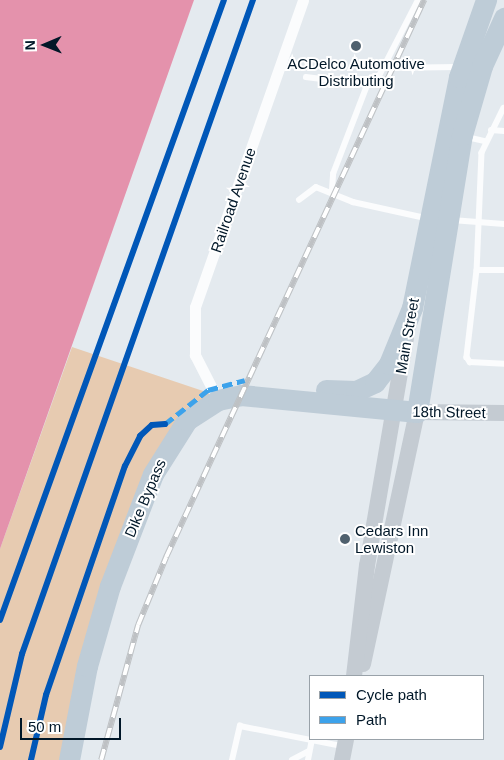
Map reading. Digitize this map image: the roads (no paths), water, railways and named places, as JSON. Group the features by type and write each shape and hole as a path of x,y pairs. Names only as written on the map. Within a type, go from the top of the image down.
{"highway":[{"name":"Main Street","path":"417,412 439,219 462,67 481,6"},
{"name":"Main Street","path":"412,308 482,66 503,23"},
{"path":"256,395 302,388 344,392 368,387 389,364 412,308"},
{"name":"Dike Bypass","path":"69,760 97,627 153,474 187,420 218,400 256,395 393,411"},
{"name":"18th Street","path":"393,411 417,412"}],"main road":[{"name":"Main Street","path":"354,675 366,566 412,308"},
{"name":"Main Street","path":"360,675 417,412"},
{"name":"18th Street","path":"417,412 504,413"}],"street":[{"name":"Railroad Avenue","path":"218,400 195,355 195,307 303,0"},
{"path":"481,6 503,23"}],"lane":[{"path":"332,190 333,174 368,83 386,68 418,0"},
{"path":"386,68 462,67"},
{"path":"306,77 368,83"},
{"path":"504,108 484,141 477,270 467,357 470,362 504,364"},
{"path":"491,130 504,131"},
{"path":"462,135 484,141"},
{"path":"299,200 316,187 332,190 353,202 439,219 504,224"},
{"path":"477,270 504,270"},
{"path":"232,760 240,726 309,739"},
{"path":"308,760 312,740 344,748"},
{"path":"292,760 309,751"}],"railway":[{"path":"101,760 138,625 166,557 424,0"}],"place":[{"name":"ACDelco Automotive Distributing","path":"356,46"},
{"name":"Cedars Inn Lewiston","path":"345,539"}]}
